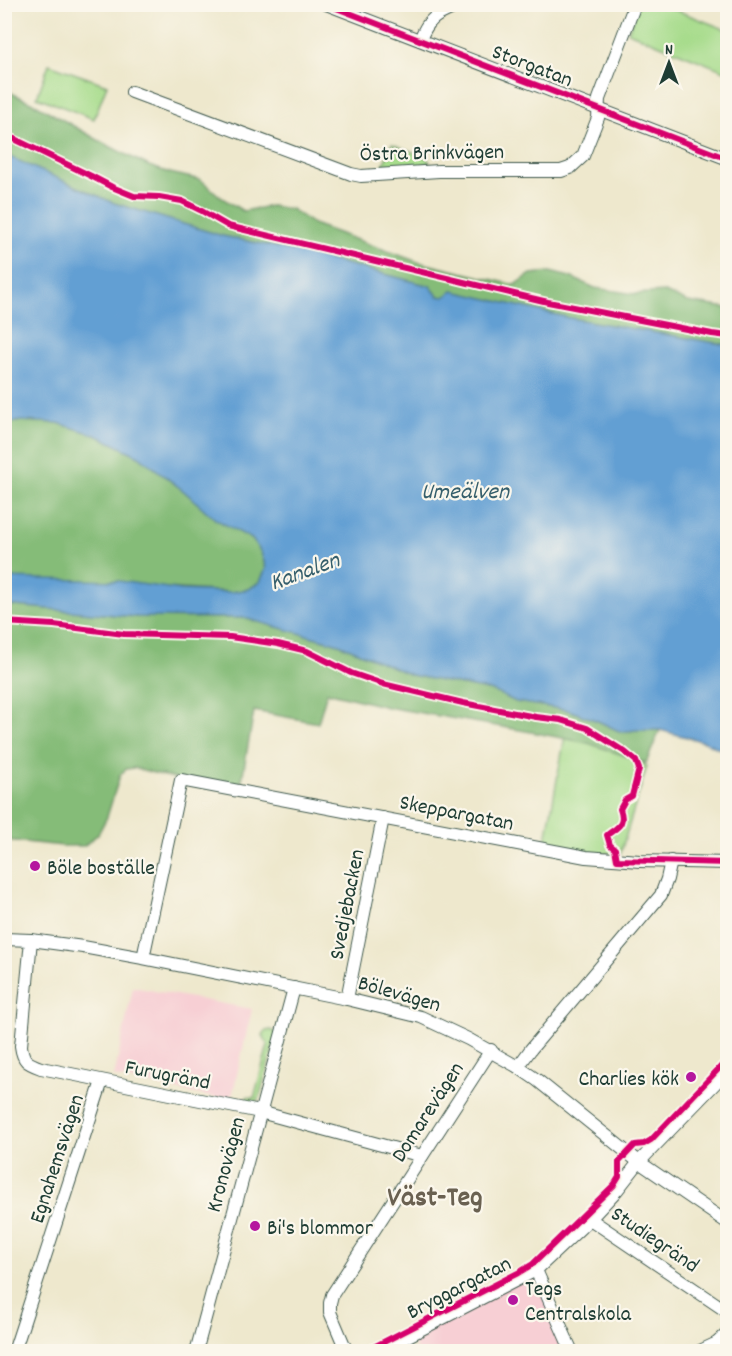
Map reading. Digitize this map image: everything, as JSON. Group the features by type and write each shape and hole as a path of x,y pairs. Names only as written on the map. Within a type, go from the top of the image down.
{"street":[{"name":"Storgatan","path":"326,4 728,159"},
{"path":"420,40 432,18 462,4"},
{"name":"Östra Brinkvägen","path":"132,92 361,176 439,171 561,171 570,168 583,156 598,118 599,99 635,4"},
{"name":"Skeppargatan","path":"142,958 181,780 586,857 728,863"},
{"name":"Svedjebacken","path":"347,999 384,818"},
{"path":"518,1067 661,895 671,861"},
{"name":"Bölevägen","path":"4,939 83,947 142,958 347,999 421,1017 491,1050 518,1067 639,1162 728,1223"},
{"name":"Furugränd","path":"31,940 21,1046 22,1055 28,1063 102,1081 260,1112 422,1156"},
{"name":"Kronovägen","path":"196,1352 294,988"},
{"name":"Domarevägen","path":"347,1352 330,1312 332,1295 491,1050"},
{"name":"Bryggargatan","path":"377,1352 536,1270 590,1219 639,1162 728,1070"},
{"name":"Egnahemsvägen","path":"14,1352 102,1081"},
{"name":"Studiegränd","path":"590,1219 728,1312"},
{"path":"536,1270 572,1352"},
{"path":"698,1352 717,1343 728,1333"}],"shaded area":[{"path":"133,987 252,1009 231,1101 114,1077"},
{"name":"Tegs Centralskola","path":"536,1270 572,1351 417,1351 410,1334"}],"green space":[{"path":"638,4 663,5 727,30 727,72 628,32"},
{"path":"49,64 107,85 94,119 37,97"},
{"path":"5,90 149,166 201,180 222,198 243,211 271,206 291,209 313,224 418,262 515,285 531,274 550,272 570,277 595,288 635,294 665,292 688,302 727,308 727,345 570,318 453,291 444,297 438,296 430,286 300,252 223,236 114,203 5,155"},
{"path":"392,144 426,157 430,163 382,168"},
{"path":"21,421 58,423 96,435 139,456 215,519 252,539 261,552 266,569 260,582 249,589 231,592 5,578 5,424"},
{"path":"5,605 137,617 244,618 339,644 411,675 493,691 516,702 568,710 621,732 660,730 646,763 588,743 387,707 327,692 318,723 254,711 240,791 134,768 126,769 120,775 107,817 98,834 84,846 5,840"},
{"path":"567,725 597,736 647,766 620,855 545,845"},
{"path":"271,1030 277,1033 259,1099 252,1105 245,1103 247,1097 254,1098 268,1045 263,1035 266,1031"}],"water":[{"name":"Umeälven","path":"5,155 114,203 223,236 300,252 430,286 438,296 444,297 453,291 570,318 727,345 727,752 705,742 660,730 621,732 568,710 516,702 493,691 411,675 339,644 244,618 137,617 5,605 5,578 119,581 182,590 231,592 249,589 260,582 266,568 261,552 252,539 215,519 139,456 96,435 58,423 21,421 5,424"}],"cycle path":[{"path":"326,4 728,159"},
{"path":"4,134 112,187 134,196 182,201 228,226 548,302 728,336"},
{"path":"4,622 54,625 124,634 230,637 278,644 307,651 351,673 383,684 463,703 561,720 587,728 625,752 636,761 639,769 632,796 625,800 620,809 621,822 607,835 610,845 615,849 617,860 728,863"},
{"path":"364,1352 533,1264 614,1185 619,1177 619,1162 635,1145 651,1140 728,1059"}],"place":[{"name":"Böle boställe","path":"35,866"},
{"name":"Charlies kök","path":"691,1077"},
{"name":"Bi's blommor","path":"255,1226"},
{"name":"Tegs Centralskola","path":"513,1300"}],"district":[{"name":"Väst-Teg","path":"435,1195"}],"water label":[{"name":"Kanalen","path":"304,570"}]}
